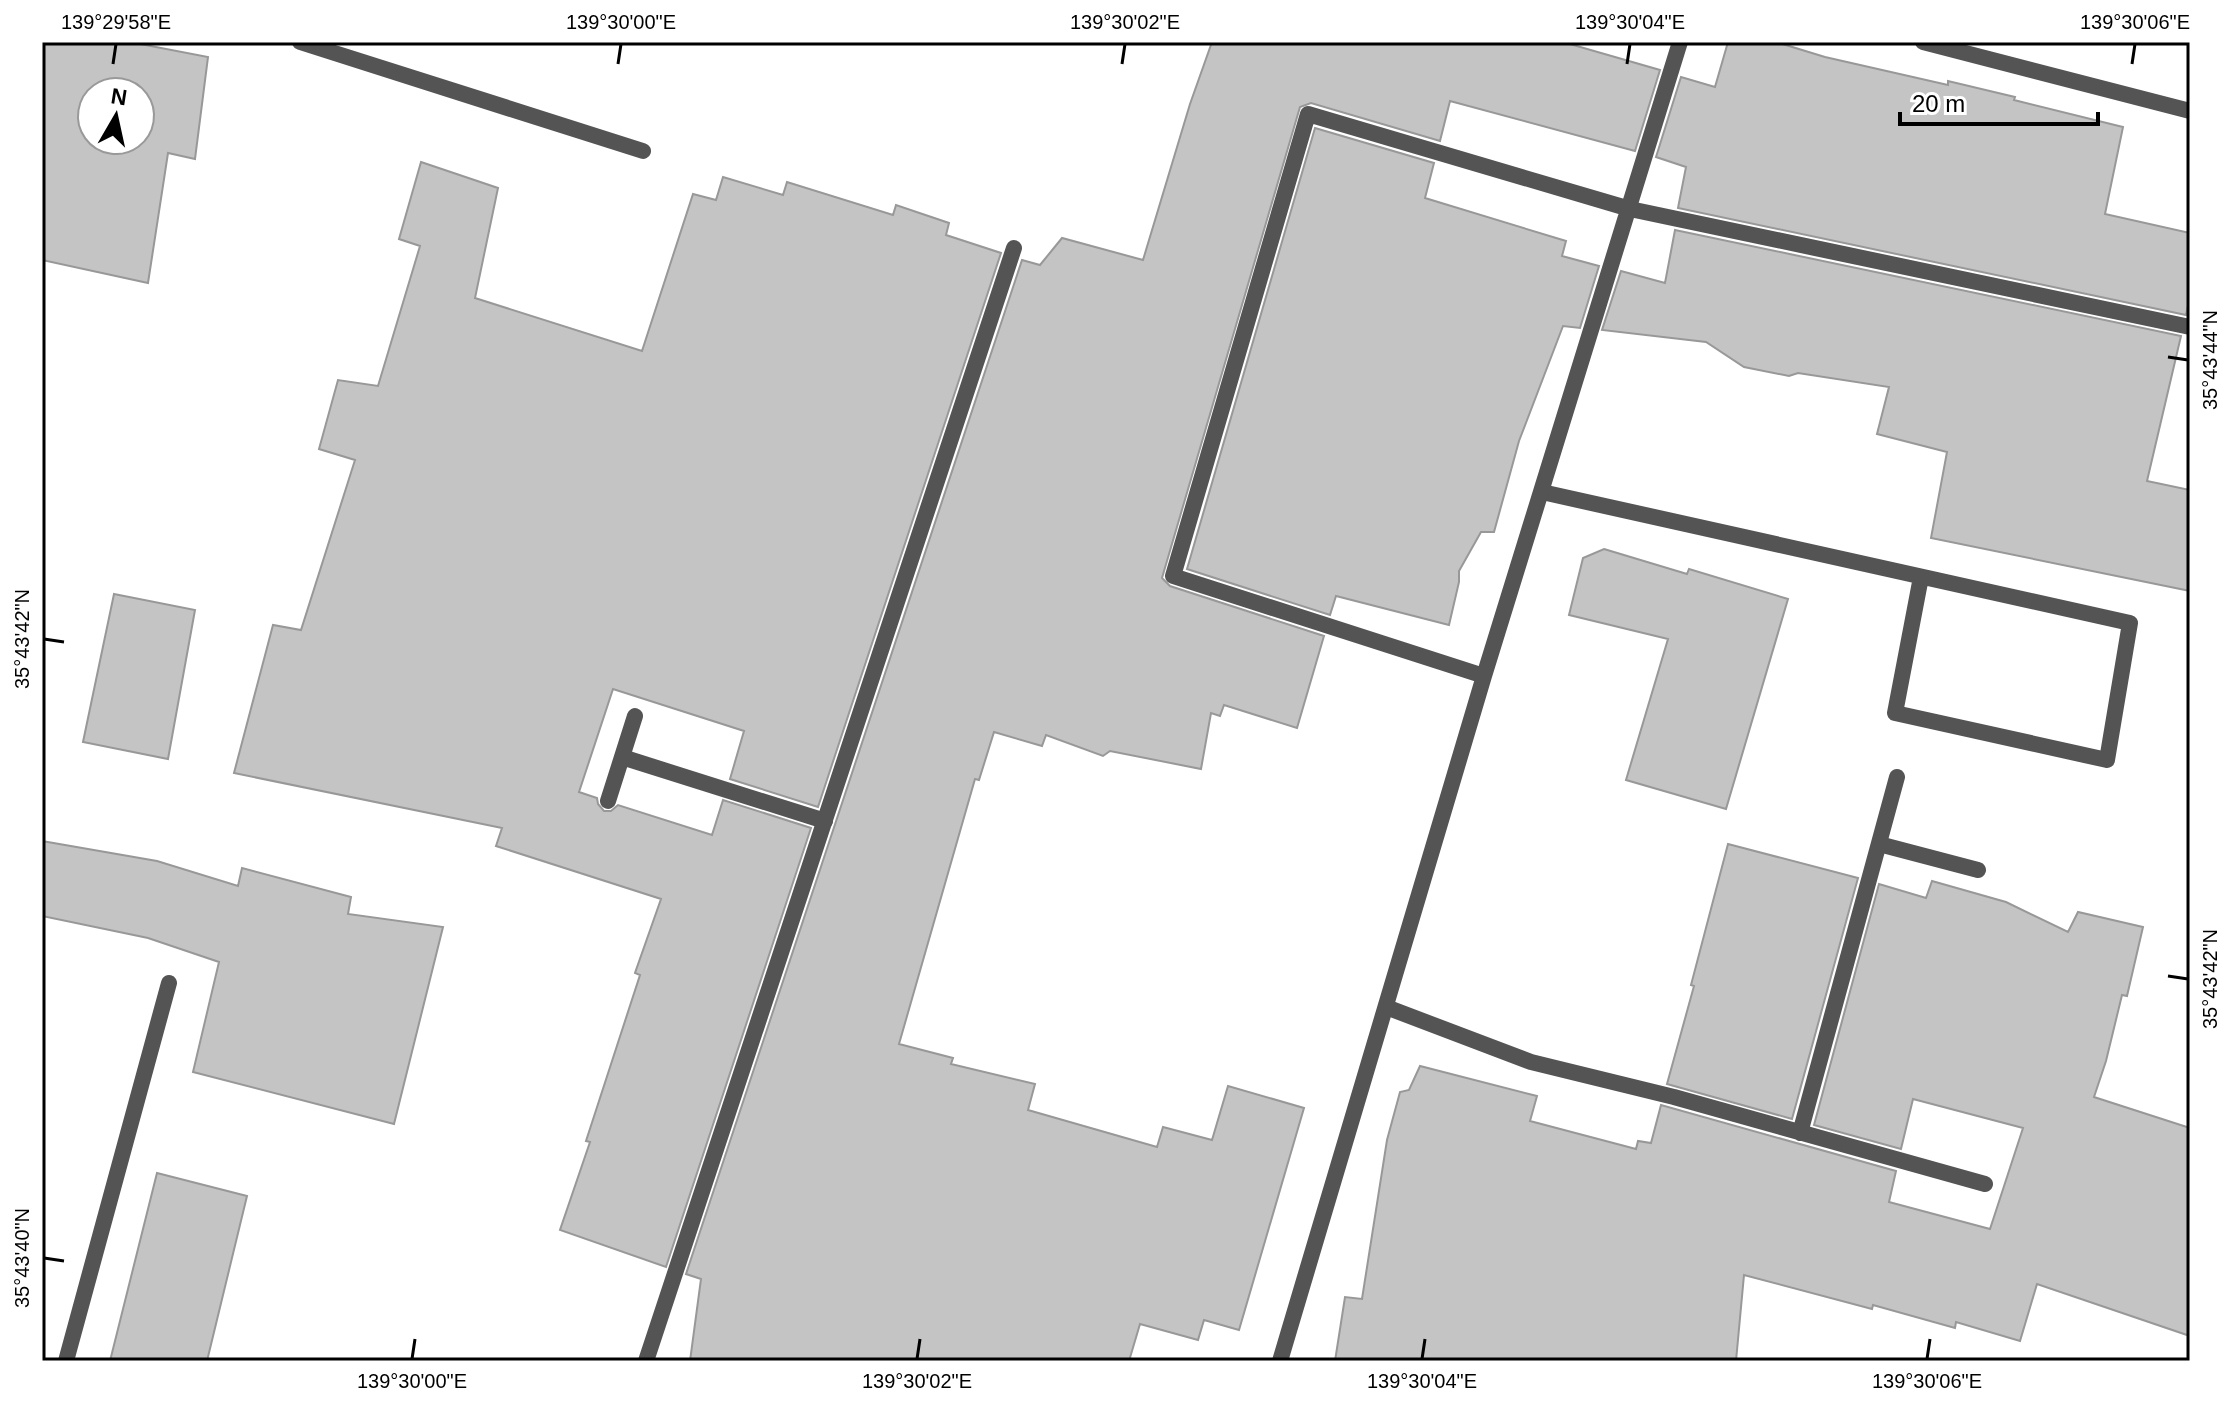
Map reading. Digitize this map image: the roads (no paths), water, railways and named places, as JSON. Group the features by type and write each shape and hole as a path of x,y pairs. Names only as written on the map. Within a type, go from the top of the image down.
{"street":[{"path":"300,42 643,151"},
{"path":"1280,1361 1484,676 1680,42"},
{"path":"1923,42 2190,111"},
{"path":"1484,676 1173,576 1308,114 1630,209 2190,327"},
{"path":"646,1361 1014,248"},
{"path":"1542,492 2130,623 2107,760 1895,713 1921,577"},
{"path":"608,801 635,716"},
{"path":"622,757 825,821"},
{"path":"1800,1133 1897,777"},
{"path":"1879,844 1978,870"},
{"path":"66,1361 169,983"},
{"path":"1386,1007 1531,1062 1674,1097 1985,1184"}]}
